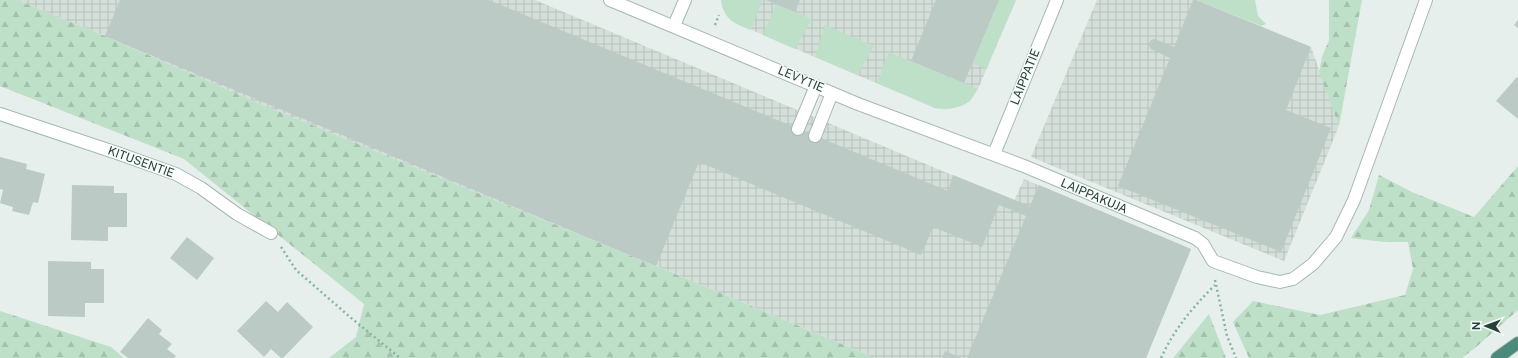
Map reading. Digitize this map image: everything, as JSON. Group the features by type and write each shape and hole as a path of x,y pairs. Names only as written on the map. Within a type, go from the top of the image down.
{"highway":[{"path":"1497,358 1518,343"}],"street":[{"name":"LEVYTIE","path":"610,0 832,93 959,143 994,154"},
{"path":"674,26 685,0"},
{"name":"LAIPPATIE","path":"994,154 1057,0"},
{"path":"1213,261 1257,278 1280,282 1293,279 1313,264 1323,253 1336,237 1357,194 1426,0"},
{"path":"798,129 816,86"},
{"path":"815,136 832,93"},
{"name":"KITUSENTIE","path":"0,114 131,157 176,174 202,188 237,214 271,233"},
{"name":"LAIPPAKUJA","path":"994,154 1195,238 1203,244 1213,261"}],"path":[{"path":"271,233 296,270 400,358"},
{"path":"1213,261 1215,284 1226,336 1236,358"},
{"path":"1161,358 1173,334 1215,284"}],"shaded area":[{"path":"17,0 535,0 1014,201 1024,179 1191,249 1146,358 875,358 656,266 263,105 105,36"},
{"path":"733,0 1016,0 978,89 935,108 747,28"},
{"path":"1097,0 1195,0 1311,47 1339,126 1284,261 1031,157"}],"green space":[{"path":"0,0 17,0 105,36 263,105 656,266 875,358 329,358 356,337 364,304 184,159 0,86"},
{"path":"721,0 762,0 751,30 735,23 727,16 724,12"},
{"path":"999,0 1016,0 986,69 972,63"},
{"path":"1196,0 1255,0 1258,16 1266,24 1261,26"},
{"path":"1329,0 1362,0 1339,126 1319,72 1322,57 1329,40"},
{"path":"776,4 812,19 795,49 763,35"},
{"path":"825,25 874,46 857,75 815,57"},
{"path":"889,52 978,89 968,103 959,107 949,109 935,108 877,83"},
{"path":"1518,166 1518,310 1462,358 1249,358 1233,322 1253,301 1320,315 1405,295 1413,269 1408,242 1384,242 1351,238 1369,210 1379,175 1412,192 1474,217"},
{"path":"0,311 111,347 124,358 0,358"},
{"path":"1209,314 1226,358 1173,358"}],"building":[{"path":"120,0 489,0 948,191 953,175 1030,206 1039,185 1191,249 1146,358 967,358 1026,216 999,205 982,247 933,227 921,255 699,162 656,266 105,36"},
{"path":"766,0 800,0 795,12"},
{"path":"936,0 999,0 964,83 911,61"},
{"path":"1193,0 1311,47 1286,110 1331,128 1281,252 1118,186 1170,58 1151,49 1149,43 1151,40 1155,39 1174,47"},
{"path":"1518,20 1518,28 1514,25"},
{"path":"1517,77 1518,78 1518,119 1496,101"},
{"path":"0,157 27,164 26,169 45,174 38,203 33,202 29,215 12,211 13,207 0,203 3,190 0,189"},
{"path":"72,185 114,186 114,193 127,193 127,227 108,227 108,241 71,240"},
{"path":"187,237 214,258 197,280 170,258"},
{"path":"48,261 91,262 91,269 104,269 104,303 85,303 85,317 48,316"},
{"path":"266,301 278,312 287,302 313,327 283,358 271,349 264,357 237,331"},
{"path":"148,318 162,330 159,334 172,344 167,349 176,356 174,358 128,358 120,352"},
{"path":"945,351 962,358 942,358"}]}
